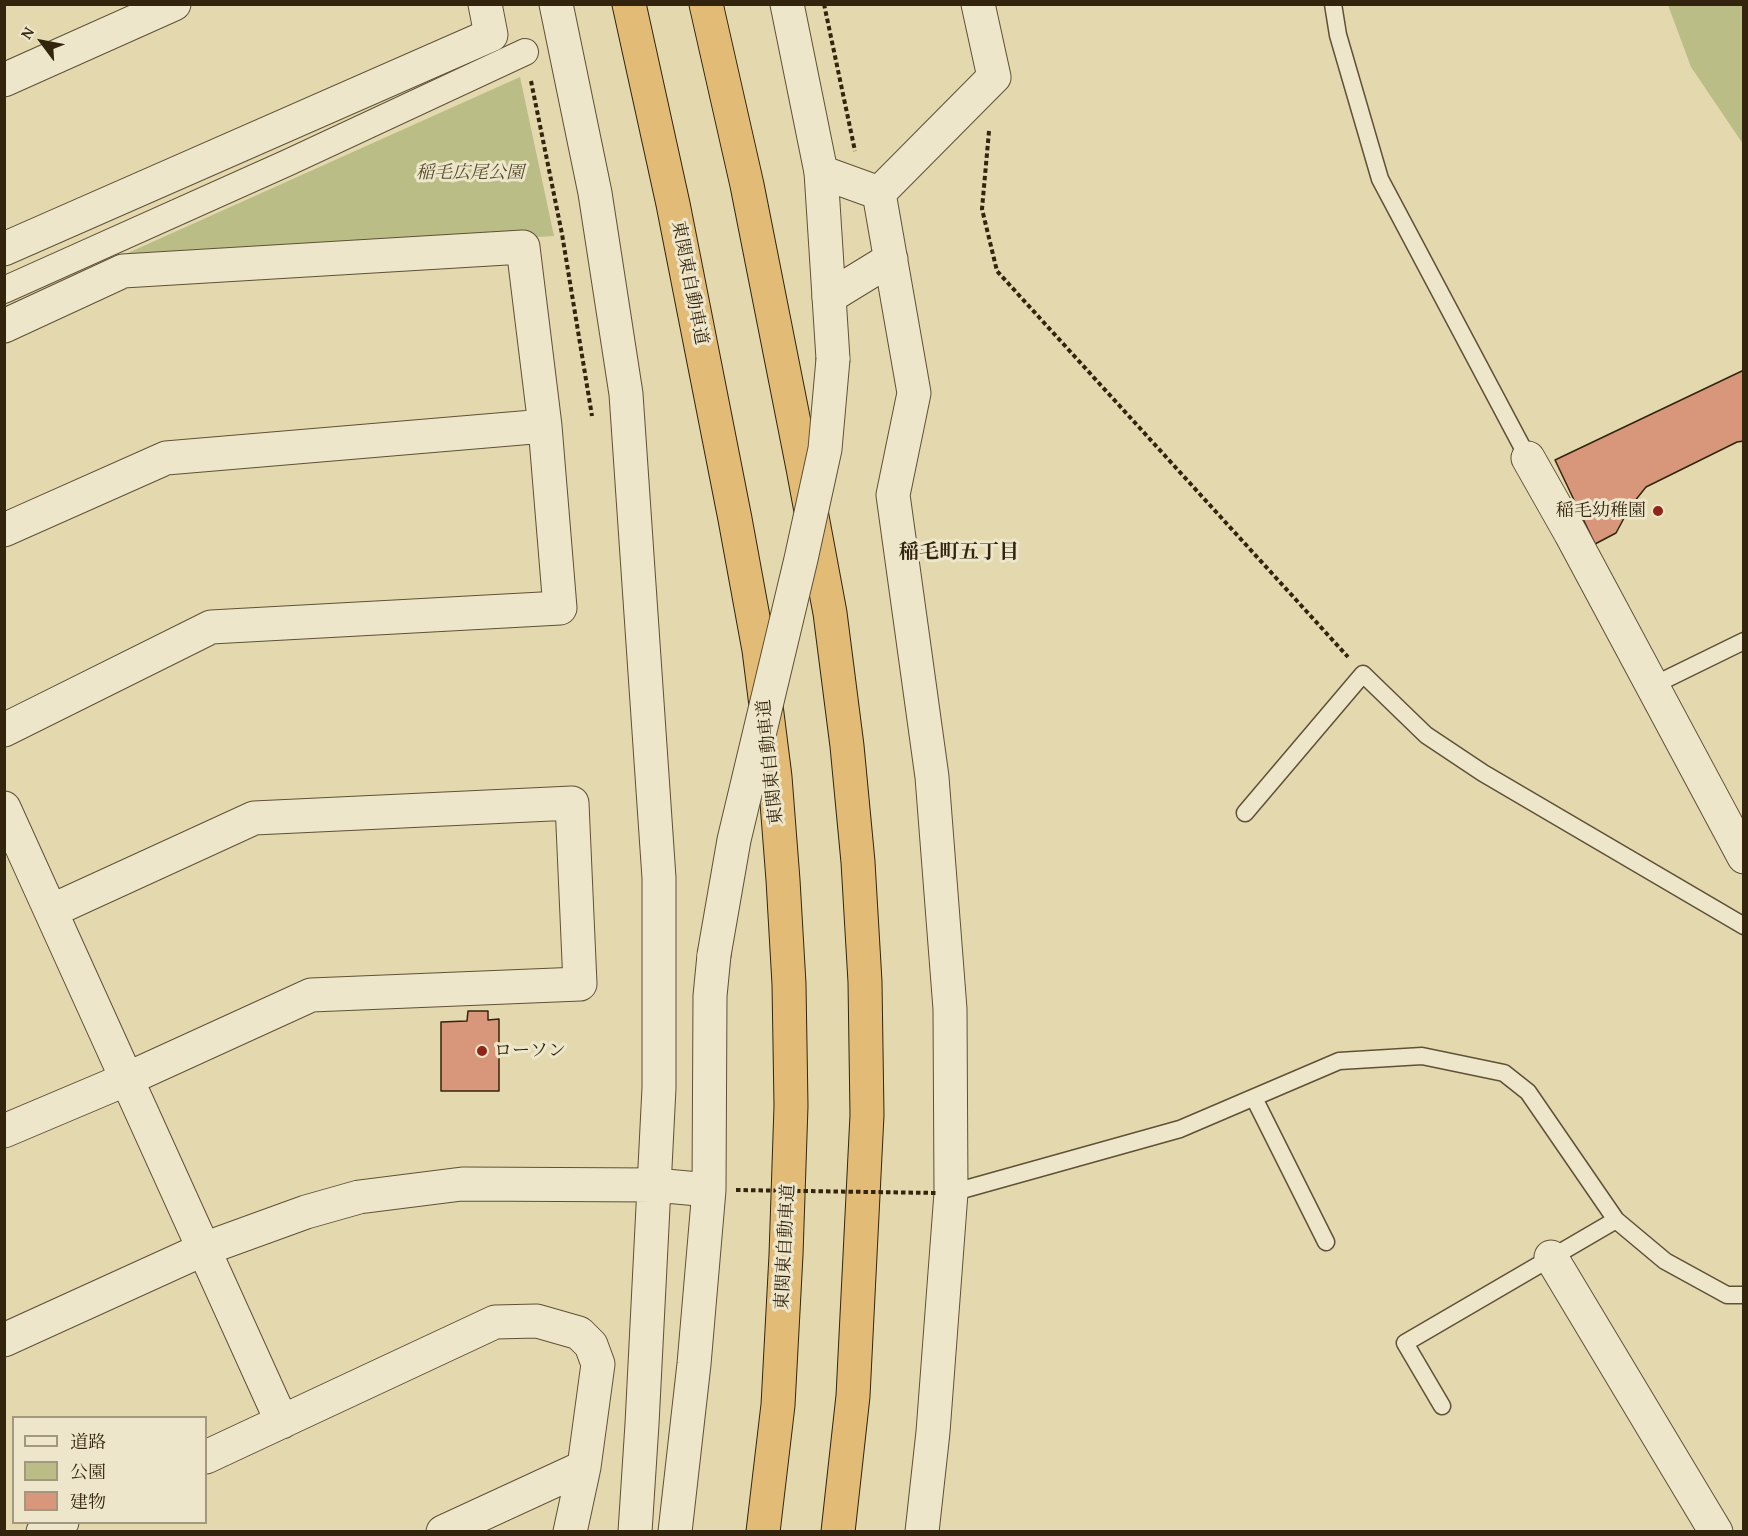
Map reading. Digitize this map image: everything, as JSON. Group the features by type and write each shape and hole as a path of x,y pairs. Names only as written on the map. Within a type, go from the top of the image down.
{"highway":[{"name":"東関東自動車道","path":"629,4 673,204 735,519 759,650 776,788 789,984 791,1106 778,1405 763,1532"},
{"path":"706,4 747,186 804,468 830,613 847,746 858,862 865,982 867,1115 853,1396 838,1532"}],"street":[{"path":"4,80 174,4"},
{"path":"4,249 491,35 484,4"},
{"path":"556,4 595,193 626,394 659,878 659,1088 635,1532"},
{"path":"675,1532 694,1364 722,1190 710,996 714,955 734,840 825,449 832,359 821,172 787,4"},
{"path":"879,193 994,77 978,4"},
{"path":"4,290 277,168 525,52"},
{"path":"821,172 879,193"},
{"path":"879,193 914,393 893,495 932,777 950,1009 945,1193 933,1432 922,1532"},
{"path":"4,326 123,271 523,247 545,426 560,608 211,627 4,730"},
{"path":"828,297 891,259"},
{"path":"4,530 166,458 545,426"},
{"path":"1528,458 1571,534 1743,857"},
{"path":"4,1131 127,1079 311,995 580,984 572,803 254,818 51,911"},
{"path":"4,808 282,1422"},
{"path":"4,1341 204,1249 306,1212 358,1197 462,1184 654,1185 722,1190"},
{"path":"1551,1257 1716,1532"},
{"path":"207,1457 495,1322 537,1321 579,1333 591,1345 598,1364 584,1467 570,1532"},
{"path":"443,1532 584,1467"},
{"path":"43,1532 58,1524"}],"lane":[{"path":"1333,4 1338,35 1380,179 1528,458"},
{"path":"1652,686 1743,641"},
{"path":"1245,813 1363,674 1426,735 1483,773 1743,926"},
{"path":"945,1193 1180,1129 1339,1061 1422,1056 1504,1073 1528,1092 1616,1220 1665,1261 1727,1295 1743,1294"},
{"path":"1254,1098 1326,1242"},
{"path":"1442,1406 1405,1343 1616,1220"}],"path":[{"path":"994,77 982,209 997,272 1363,674"},
{"path":"722,1190 945,1193"}],"green space":[{"path":"1668,5 1743,5 1743,144 1691,67"},
{"name":"稲毛広尾公園","path":"520,77 554,236 110,261"}],"building":[{"path":"1744,370 1744,441 1737,442 1646,487 1630,507 1616,533 1595,544 1555,460"},
{"path":"468,1011 488,1011 488,1020 499,1019 499,1091 441,1091 441,1022 467,1021"}],"place":[{"name":"稲毛幼稚園","path":"1658,511"},
{"name":"ローソン","path":"482,1051"}],"district":[{"name":"稲毛町五丁目","path":"959,553"}]}
